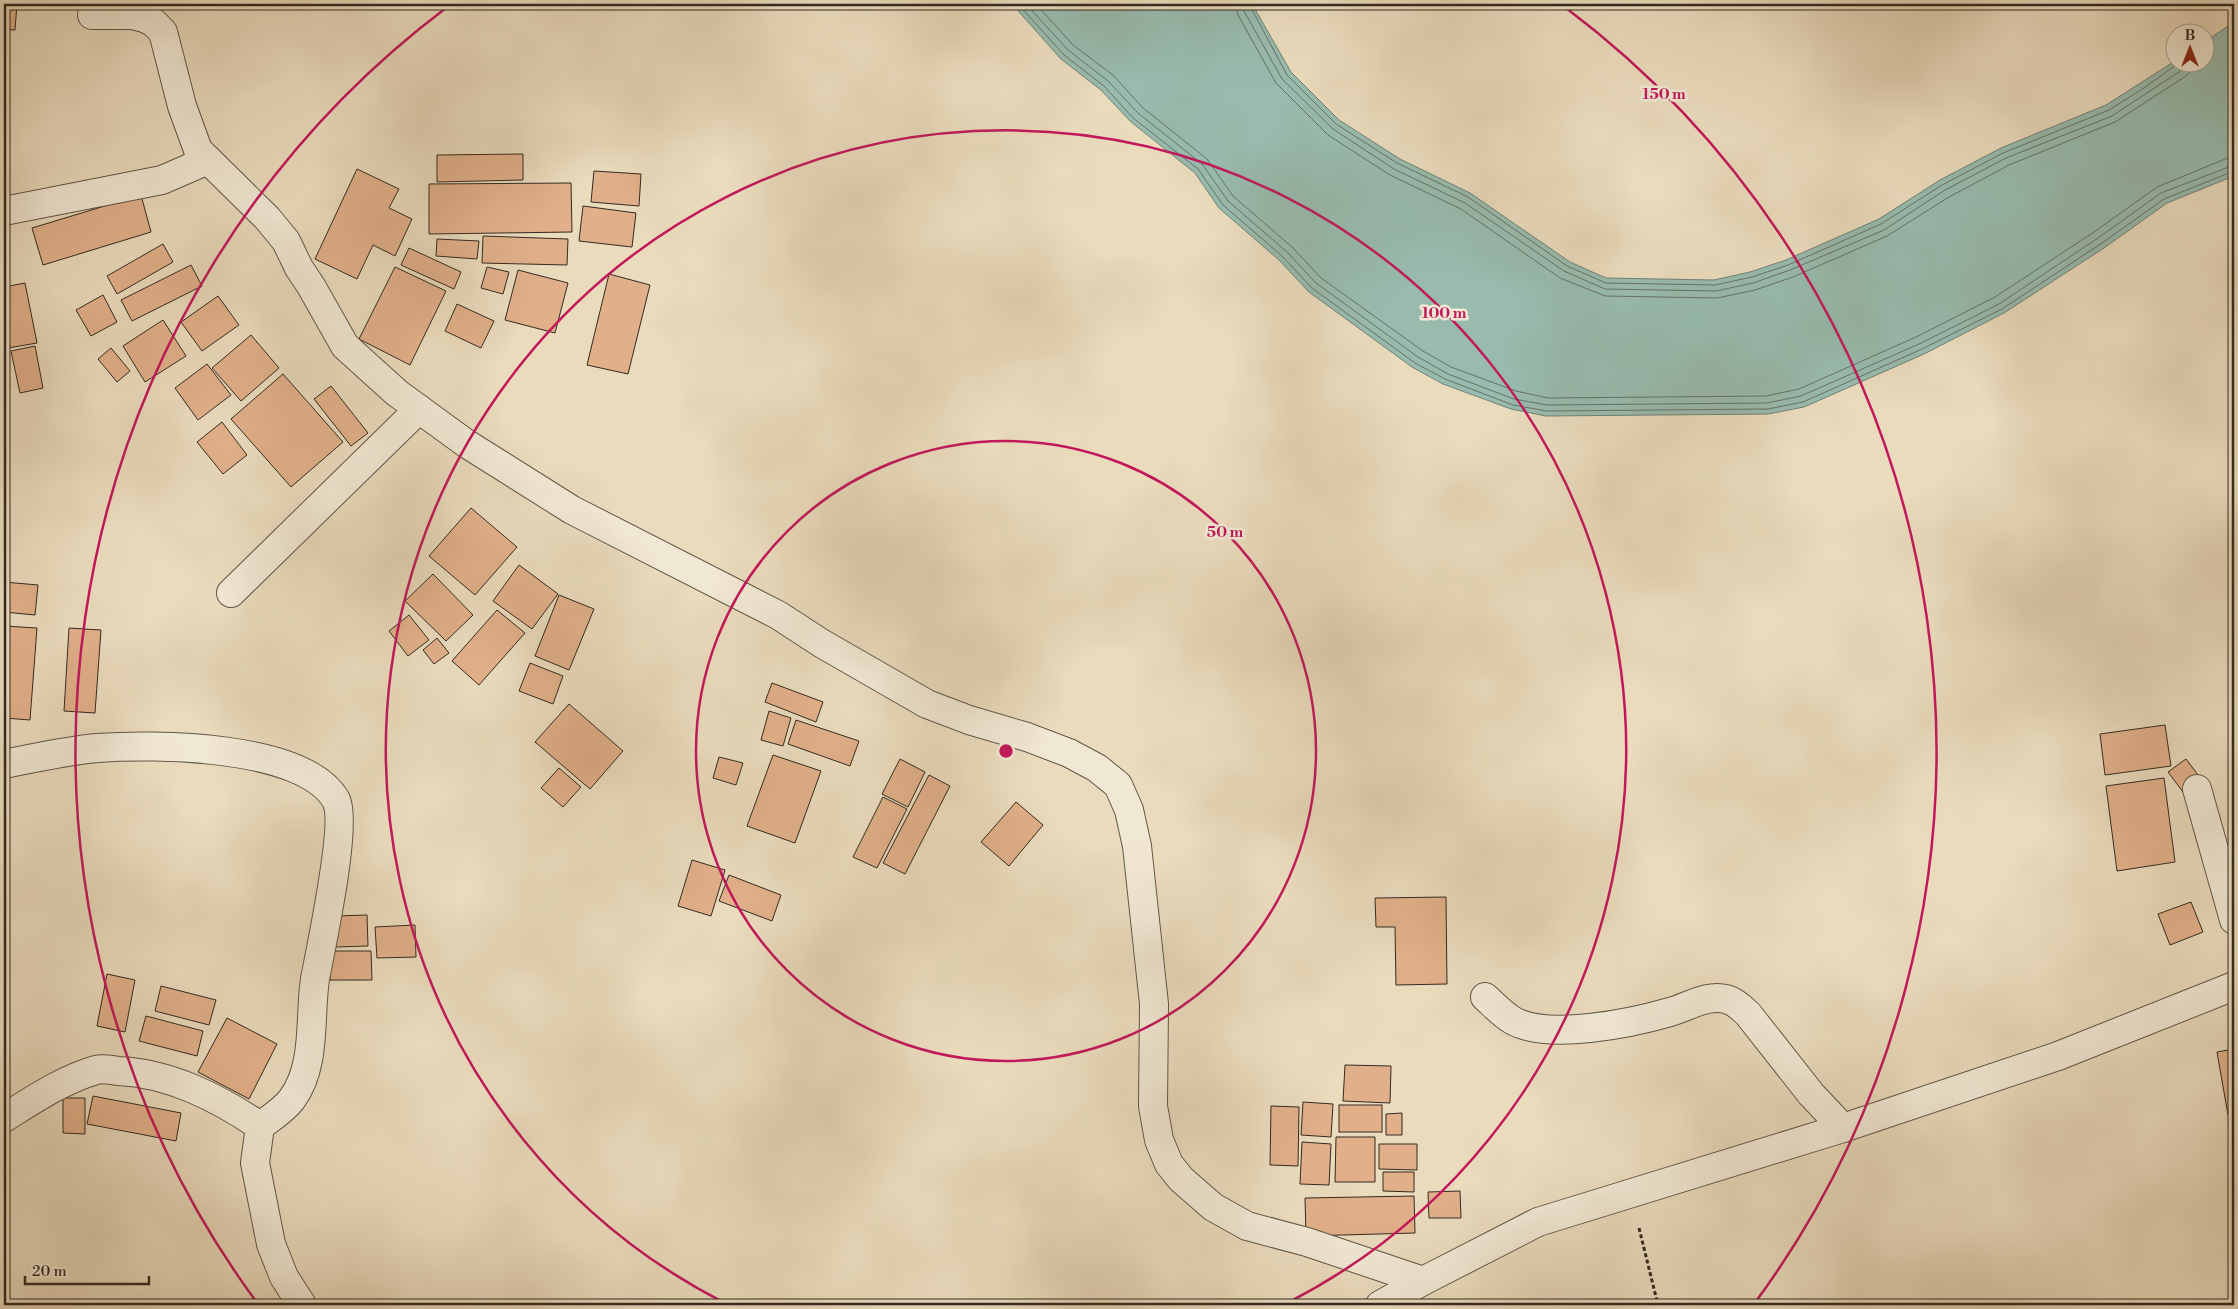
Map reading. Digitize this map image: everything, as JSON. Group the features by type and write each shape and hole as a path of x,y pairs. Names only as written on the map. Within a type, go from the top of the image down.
{"street":[{"path":"92,15 132,15 153,22 163,32 182,106 198,150 267,218 286,241 299,268 345,346 397,393 467,444 572,510 778,615 821,643 927,704 1069,753 1097,768 1118,785 1129,810 1136,846 1154,1004 1152,1106 1158,1140 1168,1164 1181,1179 1212,1207 1246,1226 1307,1242 1422,1281"},
{"path":"4,211 162,180 208,160"},
{"path":"231,593 419,409"},
{"path":"4,764 96,748 170,747 252,756 283,763 322,785 336,800 339,815 336,866 314,988 310,1047 305,1072 299,1089 291,1101 260,1126 255,1164 271,1244 284,1277 302,1305"},
{"path":"2197,789 2234,920"},
{"path":"1380,1305 1422,1281 1538,1222 1843,1128 2058,1056 2234,986"},
{"path":"1485,998 1512,1020 1540,1029 1568,1029 1609,1025 1670,1012 1707,999 1726,999 1738,1005 1748,1014 1811,1094 1843,1128"},
{"path":"4,1118 64,1081 98,1070 139,1072 191,1087 234,1109 260,1126"}],"path":[{"path":"1630,1194 1658,1305"}],"water":[{"path":"1012,4 1252,4 1291,72 1339,120 1400,159 1470,193 1570,262 1606,278 1714,280 1750,272 1786,260 1879,219 1940,180 2001,148 2106,105 2166,67 2166,72 2216,72 2216,34 2234,22 2234,176 2167,203 2104,248 2004,313 1924,354 1804,407 1768,414 1546,416 1511,409 1443,384 1412,367 1309,292 1279,260 1219,208 1195,173 1130,121 1101,90 1061,59"}],"building":[{"path":"4,4 17,4 15,30 4,29"},
{"path":"523,154 523,180 437,182 437,155"},
{"path":"357,169 399,189 389,208 412,219 395,256 373,245 357,279 315,259"},
{"path":"594,171 641,174 639,206 591,202"},
{"path":"571,183 572,232 429,234 429,184"},
{"path":"141,195 151,232 43,265 32,228"},
{"path":"583,206 636,213 632,247 579,241"},
{"path":"483,236 568,239 567,265 482,263"},
{"path":"437,239 479,241 477,259 436,256"},
{"path":"163,244 173,262 117,294 107,276"},
{"path":"409,248 461,272 454,289 401,265"},
{"path":"191,265 202,286 132,321 121,300"},
{"path":"395,267 446,291 410,365 359,339"},
{"path":"487,267 509,272 503,294 481,288"},
{"path":"518,270 568,283 555,333 505,320"},
{"path":"609,274 650,285 628,374 587,365"},
{"path":"25,283 37,343 8,348 4,326 4,287"},
{"path":"103,295 117,322 91,336 76,310"},
{"path":"218,296 239,325 202,351 181,322"},
{"path":"457,304 494,321 481,348 445,331"},
{"path":"163,320 186,356 145,382 123,346"},
{"path":"251,335 279,368 241,401 212,368"},
{"path":"35,346 43,388 20,393 11,351"},
{"path":"4,348 10,385 4,386"},
{"path":"111,348 130,371 117,382 98,359"},
{"path":"207,364 231,395 198,420 175,388"},
{"path":"283,374 343,442 291,487 231,419"},
{"path":"331,386 368,433 351,446 314,399"},
{"path":"222,422 247,455 223,474 197,442"},
{"path":"471,508 517,547 475,595 429,556"},
{"path":"519,565 558,594 532,629 493,601"},
{"path":"433,574 473,615 446,641 405,601"},
{"path":"4,582 38,585 35,615 4,612"},
{"path":"559,595 594,609 569,670 535,656"},
{"path":"497,610 525,633 479,685 452,661"},
{"path":"409,615 429,640 408,656 389,631"},
{"path":"4,626 37,628 30,720 4,718"},
{"path":"69,628 101,630 95,713 64,711"},
{"path":"437,638 449,653 434,664 423,650"},
{"path":"530,663 563,676 553,704 519,691"},
{"path":"772,683 823,702 816,722 765,702"},
{"path":"569,704 623,751 590,789 535,742"},
{"path":"769,711 791,718 783,746 761,740"},
{"path":"796,720 859,741 850,766 788,744"},
{"path":"2165,725 2171,766 2105,775 2100,734"},
{"path":"773,755 821,771 795,843 747,826"},
{"path":"719,757 743,763 736,785 713,778"},
{"path":"900,759 925,772 908,807 882,794"},
{"path":"2186,759 2204,783 2186,796 2168,772"},
{"path":"559,768 581,787 563,807 541,788"},
{"path":"929,775 950,786 905,874 883,863"},
{"path":"2164,778 2175,862 2117,871 2106,786"},
{"path":"883,797 907,809 877,868 853,857"},
{"path":"1016,802 1043,825 1009,866 981,842"},
{"path":"692,860 725,870 711,916 678,906"},
{"path":"729,875 781,895 772,921 719,901"},
{"path":"1446,897 1447,984 1396,985 1395,927 1376,927 1375,898"},
{"path":"2191,902 2203,932 2170,945 2158,914"},
{"path":"367,915 368,946 336,947 335,916"},
{"path":"415,925 416,957 377,958 375,927"},
{"path":"330,951 371,951 372,980 330,980"},
{"path":"107,974 135,980 125,1032 97,1026"},
{"path":"161,986 216,1000 209,1025 155,1011"},
{"path":"146,1016 203,1031 197,1056 139,1041"},
{"path":"227,1018 277,1044 249,1099 198,1072"},
{"path":"2234,1049 2234,1114 2228,1115 2217,1052"},
{"path":"1345,1065 1391,1066 1390,1103 1343,1101"},
{"path":"93,1096 181,1113 176,1141 87,1124"},
{"path":"63,1098 85,1098 85,1134 63,1133"},
{"path":"1303,1102 1333,1104 1331,1137 1301,1135"},
{"path":"1339,1105 1382,1105 1382,1132 1339,1132"},
{"path":"1271,1106 1299,1107 1298,1166 1270,1165"},
{"path":"1402,1113 1402,1135 1386,1135 1386,1114"},
{"path":"2234,1117 2234,1140 2230,1118"},
{"path":"1336,1137 1375,1137 1375,1182 1335,1182"},
{"path":"1302,1142 1331,1144 1329,1185 1300,1184"},
{"path":"1379,1144 1417,1144 1417,1170 1379,1169"},
{"path":"1383,1172 1414,1172 1414,1192 1383,1191"},
{"path":"1460,1191 1461,1218 1429,1218 1428,1192"},
{"path":"1414,1196 1415,1233 1306,1236 1305,1198"}]}
